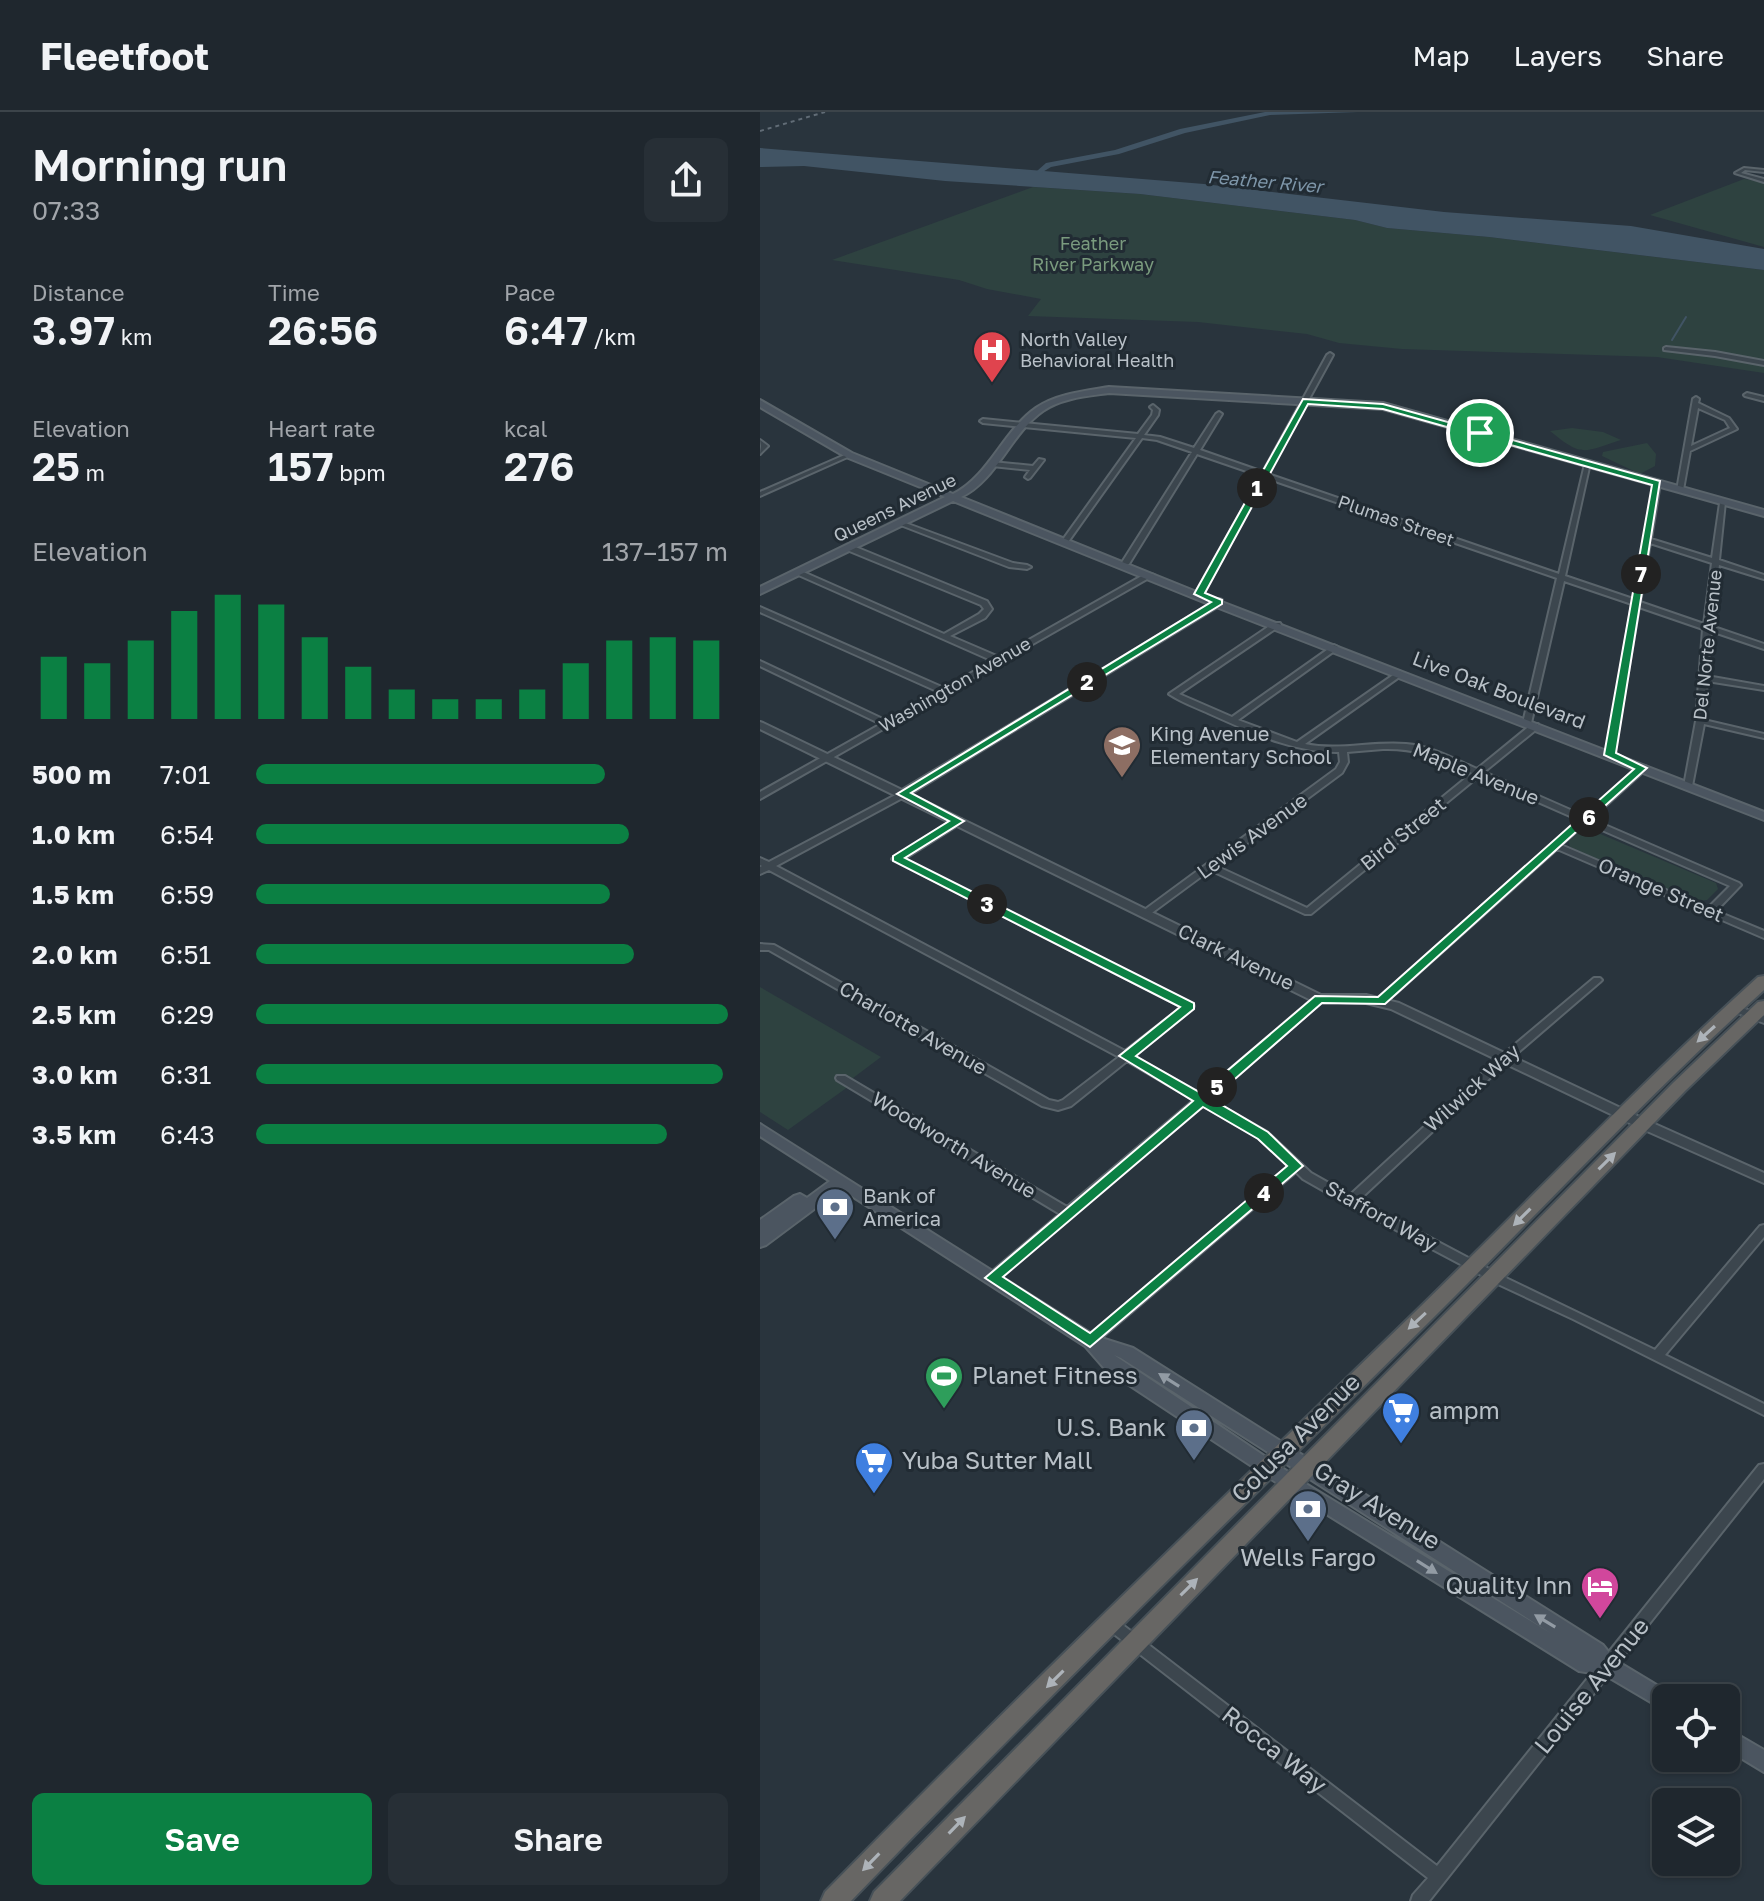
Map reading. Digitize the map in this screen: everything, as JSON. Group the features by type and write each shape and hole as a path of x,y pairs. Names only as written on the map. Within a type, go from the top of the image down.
{"highway":[{"name":"Colusa Avenue","path":"834,1901 934,1796 1266,1467 1473,1266 1623,1114 1764,981"},
{"name":"Colusa Avenue","path":"883,1901 1643,1124 1760,1014"}],"main road":[{"name":"Queens Avenue","path":"760,591 975,486 1035,412 1055,402 1109,390 1383,406 1761,512"},
{"name":"Live Oak Boulevard","path":"763,407 849,455 1764,816"},
{"name":"Gray Avenue","path":"760,1129 1090,1341 1127,1353 1283,1452 1299,1476"},
{"path":"760,1228 837,1178"},
{"path":"760,1241 837,1178"},
{"name":"Gray Avenue","path":"1090,1341 1111,1364 1266,1467 1299,1476 1586,1665 1608,1666 1652,1693"},
{"path":"1740,1747 1764,1762"}],"street":[{"path":"1764,171 1744,169 1737,173 1764,181"},
{"path":"1666,349 1764,363"},
{"path":"1199,594 1330,355"},
{"path":"1747,395 1764,399"},
{"path":"1680,490 1687,450 1696,401 1727,419 1734,429 1687,450"},
{"path":"1066,541 1155,415 1153,407"},
{"path":"1125,564 1219,414"},
{"name":"Plumas Street","path":"983,421 1158,438 1764,647"},
{"path":"760,442 765,446 760,452"},
{"path":"760,494 849,455"},
{"path":"1028,477 1041,460"},
{"path":"992,464 1035,468"},
{"path":"1531,724 1560,578 1588,464"},
{"path":"1610,755 1657,483"},
{"name":"Del Norte Avenue","path":"1688,786 1700,721 1707,628 1723,503"},
{"path":"900,523 1012,565 1027,567"},
{"path":"1648,540 1764,577"},
{"path":"850,548 984,603 988,609 982,616 945,636"},
{"path":"798,573 998,660"},
{"name":"Washington Avenue","path":"760,796 1150,575"},
{"path":"763,866 903,794 1219,602"},
{"path":"760,609 944,691"},
{"name":"Maple Avenue","path":"1277,625 1173,694 1298,745 1343,750 1376,745 1408,745 1479,772 1736,885 1710,911"},
{"path":"1234,719 1334,647"},
{"path":"760,663 887,724"},
{"path":"1298,745 1399,673"},
{"path":"1702,678 1764,688"},
{"path":"1700,721 1764,736"},
{"name":"Bird Street","path":"1211,867 1308,912 1479,772 1531,724"},
{"name":"Clark Avenue","path":"760,725 1319,999 1381,1001 1764,1178"},
{"name":"Lewis Avenue","path":"1146,913 1339,771 1344,762 1343,750"},
{"path":"1381,1001 1642,768"},
{"path":"958,821 897,859 1189,1006 1126,1056"},
{"name":"Orange Street","path":"1557,846 1764,935"},
{"name":"Stafford Way","path":"763,866 1126,1056 1263,1135 1296,1166 1351,1201 1493,1277 1764,1410"},
{"name":"Charlotte Avenue","path":"760,947 771,947 1046,1103 1058,1106 1067,1103 1126,1056"},
{"name":"Wilwick Way","path":"1351,1201 1504,1059 1597,980"},
{"path":"992,1278 1319,999"},
{"path":"1734,1008 1760,1014"},
{"name":"Woodworth Avenue","path":"841,1078 1068,1213"},
{"path":"1090,1341 1296,1166"},
{"path":"1657,1356 1764,1229"},
{"name":"Louise Avenue","path":"1419,1901 1764,1469"},
{"name":"Rocca Way","path":"1110,1623 1438,1876"}],"green space":[{"path":"1744,179 1764,182 1764,247 1650,215"},
{"name":"Feather River Parkway","path":"1033,187 1140,194 1355,220 1387,228 1764,270 1764,373 1657,357 1402,349 1339,343 1307,334 1198,322 1028,316 1041,299 987,289 959,280 832,260"},
{"path":"1572,428 1603,432 1621,440 1584,450 1577,449 1550,431"},
{"path":"1647,443 1656,454 1655,466 1640,474 1602,456 1603,452"},
{"path":"1591,830 1716,883 1718,889 1707,900 1696,901 1570,847 1569,841 1581,831"},
{"path":"760,987 881,1057 853,1078 845,1089 788,1130 760,1112"}],"water":[{"path":"760,148 1204,184 1444,212 1631,226 1764,249 1764,270 1387,228 1355,220 1140,194 945,181 804,166 760,167"}],"waterway":[{"path":"1041,171 1049,165 1116,152 1183,131 1270,113 1355,112"},
{"path":"1672,340 1686,317"}],"railway":[{"path":"760,131 825,112"}],"place":[{"name":"North Valley Behavioral Health","path":"992,384"},
{"name":"King Avenue Elementary School","path":"1122,779"},
{"name":"Bank of America","path":"835,1241"},
{"name":"Planet Fitness","path":"944,1410"},
{"name":"ampm","path":"1401,1445"},
{"name":"U.S. Bank","path":"1194,1462"},
{"name":"Yuba Sutter Mall","path":"874,1495"},
{"name":"Wells Fargo","path":"1308,1543"},
{"name":"Quality Inn","path":"1600,1620"}],"route":[{"path":"1480,433 1383,406 1305,401 1199,594 1210,601 1219,602 903,794 958,821 897,859 1189,1006 1126,1056 1202,1100 1263,1135 1296,1166 1090,1341 992,1278 1202,1100 1319,999 1381,1001 1642,768 1610,755 1657,483 1480,433"}],"water label":[{"name":"Feather River","path":"1265,182"}]}
